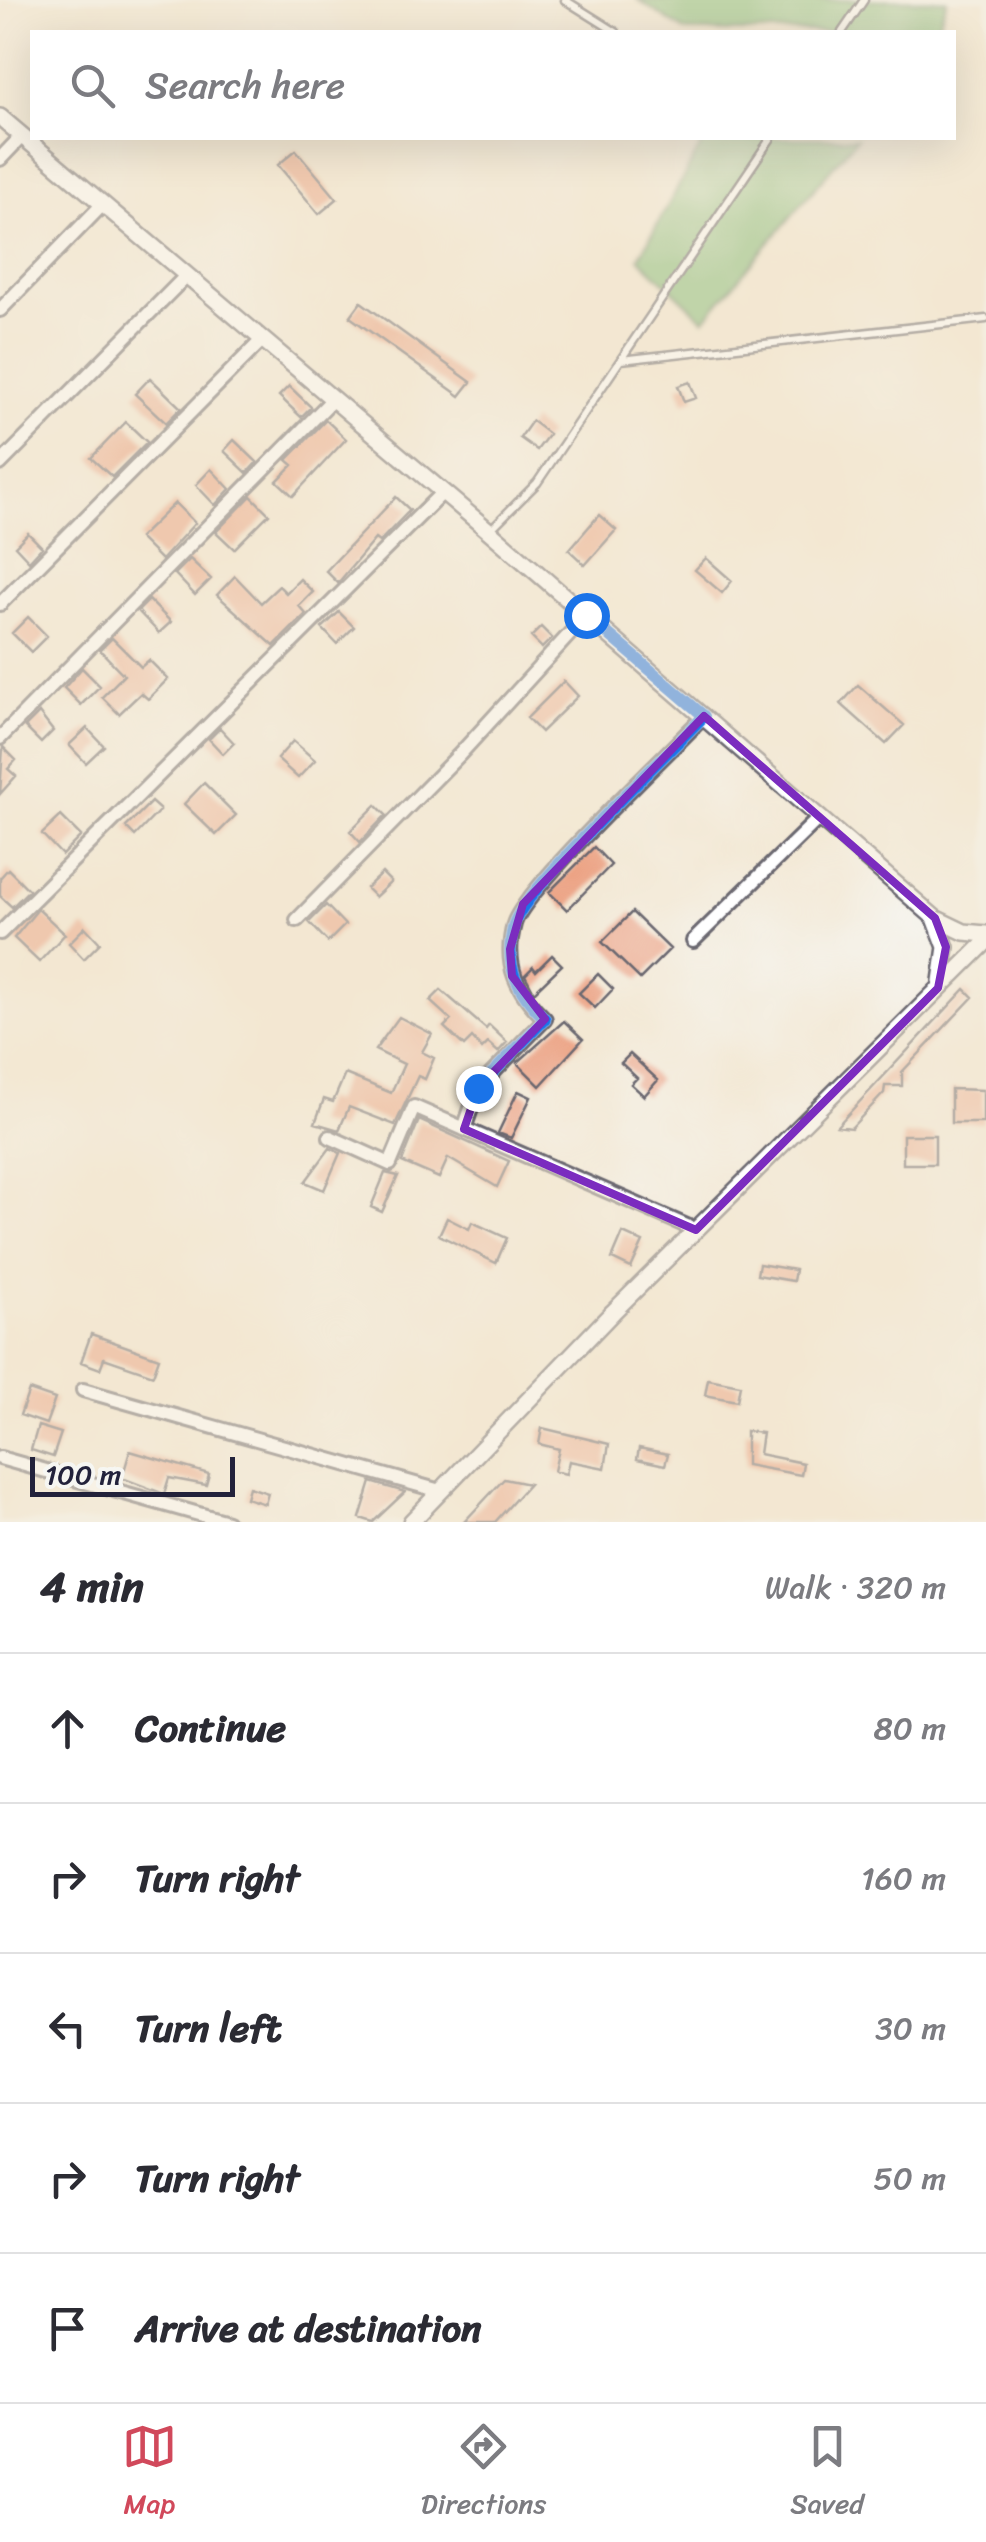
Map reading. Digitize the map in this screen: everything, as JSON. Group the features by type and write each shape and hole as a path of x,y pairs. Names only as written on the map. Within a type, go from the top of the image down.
{"street":[{"path":"0,116 489,531 935,918 954,928 986,934"},
{"path":"0,159 22,136"},
{"path":"0,310 103,204"},
{"path":"0,464 188,275"},
{"path":"0,604 263,339"},
{"path":"0,738 333,399"},
{"path":"0,933 443,492"},
{"path":"297,920 460,754 586,615"},
{"path":"464,1129 478,1088 545,1019 523,998 512,976 510,948 523,904 704,716"},
{"path":"693,941 820,816"},
{"path":"935,918 946,958 938,988"},
{"path":"410,1522 938,988 979,956 986,942"},
{"path":"330,1137 390,1164 414,1108 696,1230"},
{"path":"83,1390 440,1492"},
{"path":"0,1458 227,1522"}],"lane":[{"path":"565,0 613,30"},
{"path":"843,30 864,0"},
{"path":"489,531 537,483 770,140"},
{"path":"622,360 986,319"}],"highlighted area":[{"path":"704,716 935,918 946,947 938,988 696,1230 464,1129 478,1088 545,1019 512,976 510,949 523,904"}],"green space":[{"path":"638,0 947,0 937,30 683,30"},
{"path":"704,140 855,140 704,320 639,258"}],"building":[{"path":"296,150 337,199 319,214 278,165"},
{"path":"361,302 471,382 460,396 350,317"},
{"path":"150,378 181,408 166,423 135,394"},
{"path":"690,382 696,398 684,402 678,386"},
{"path":"289,386 311,407 301,417 279,396"},
{"path":"326,420 346,439 293,496 277,481 293,465 287,460"},
{"path":"532,421 549,434 537,450 520,438"},
{"path":"126,422 147,442 112,477 91,458"},
{"path":"234,440 257,462 247,473 224,451"},
{"path":"211,469 230,489 215,505 196,485"},
{"path":"251,496 269,514 234,549 216,532"},
{"path":"396,497 410,510 379,542 375,539 338,583 326,571"},
{"path":"175,503 195,523 161,560 139,538"},
{"path":"599,515 616,530 585,565 569,550"},
{"path":"28,533 42,547 29,561 15,546"},
{"path":"706,558 732,581 722,593 695,570"},
{"path":"190,559 211,579 195,595 175,574"},
{"path":"235,576 261,603 279,586 286,593 300,579 313,592 299,606 306,614 274,646 217,595"},
{"path":"149,600 171,622 159,633 138,611"},
{"path":"339,612 354,627 337,644 322,628"},
{"path":"28,617 47,636 31,652 12,633"},
{"path":"541,627 552,638 542,648 531,637"},
{"path":"112,638 141,667 149,660 168,679 148,699 141,693 119,714 102,697 124,675 100,650"},
{"path":"82,668 100,686 81,705 64,688"},
{"path":"564,681 578,696 541,732 527,718"},
{"path":"858,685 904,725 886,744 841,704"},
{"path":"39,713 53,731 41,743 25,727"},
{"path":"87,728 104,746 86,763 69,745"},
{"path":"220,728 234,743 223,754 209,739"},
{"path":"293,741 315,760 298,778 277,759"},
{"path":"3,747 16,760 8,769 16,776 0,794"},
{"path":"204,783 236,815 216,835 184,804"},
{"path":"151,802 160,810 135,836 126,827"},
{"path":"376,805 386,815 360,842 350,831"},
{"path":"61,816 81,836 62,855 42,834"},
{"path":"594,847 611,865 567,910 549,892"},
{"path":"8,869 29,890 12,907 0,896 0,878"},
{"path":"382,873 391,882 375,897 366,888"},
{"path":"326,905 345,925 328,942 309,922"},
{"path":"38,909 65,934 39,962 14,938"},
{"path":"632,912 670,949 640,979 602,942"},
{"path":"85,927 100,943 84,959 69,943"},
{"path":"552,955 562,965 534,992 525,975 533,967 536,971"},
{"path":"598,974 613,989 595,1008 579,993"},
{"path":"965,989 973,997 902,1072 902,1086 885,1086 884,1093 851,1128 837,1126"},
{"path":"441,990 507,1042 498,1052 488,1043 482,1049 472,1038 464,1046 444,1027 451,1020 430,1001"},
{"path":"399,1017 432,1034 422,1052 434,1058 425,1079 418,1076 395,1125 349,1107 339,1130 315,1123 324,1099 333,1102 345,1074 391,1093 404,1064 375,1050"},
{"path":"564,1021 583,1039 540,1086 517,1063"},
{"path":"630,1054 658,1080 644,1096 631,1084 637,1078 621,1063"},
{"path":"951,1089 983,1090 983,1123 951,1123"},
{"path":"518,1091 531,1097 511,1138 498,1133"},
{"path":"419,1120 509,1161 497,1187 448,1158 439,1178 402,1162"},
{"path":"903,1135 935,1135 935,1164 903,1164"},
{"path":"330,1148 340,1153 324,1190 305,1182"},
{"path":"385,1173 398,1176 382,1212 371,1207"},
{"path":"447,1218 469,1229 472,1222 507,1238 496,1263 439,1235"},
{"path":"623,1233 643,1242 631,1268 612,1259"},
{"path":"759,1264 795,1270 793,1281 757,1275"},
{"path":"91,1334 159,1358 153,1375 104,1358 100,1369 81,1362"},
{"path":"708,1379 740,1385 737,1401 705,1395"},
{"path":"29,1390 55,1399 46,1424 20,1415"},
{"path":"38,1426 61,1433 53,1457 31,1450"},
{"path":"542,1428 609,1444 605,1468 569,1461 566,1474 554,1471 559,1449 539,1444"},
{"path":"746,1431 762,1433 759,1454 803,1463 801,1475 746,1465"},
{"path":"639,1448 668,1454 665,1465 637,1459"},
{"path":"130,1451 209,1474 206,1485 169,1478 164,1494 122,1478"},
{"path":"504,1479 529,1484 495,1522 464,1522"},
{"path":"371,1482 405,1492 373,1522 360,1518"},
{"path":"249,1487 268,1493 265,1504 246,1498"}],"route":[{"path":"478,1088 545,1019 523,998 512,976 510,948 514,922 523,904 704,716 586,615"}]}
